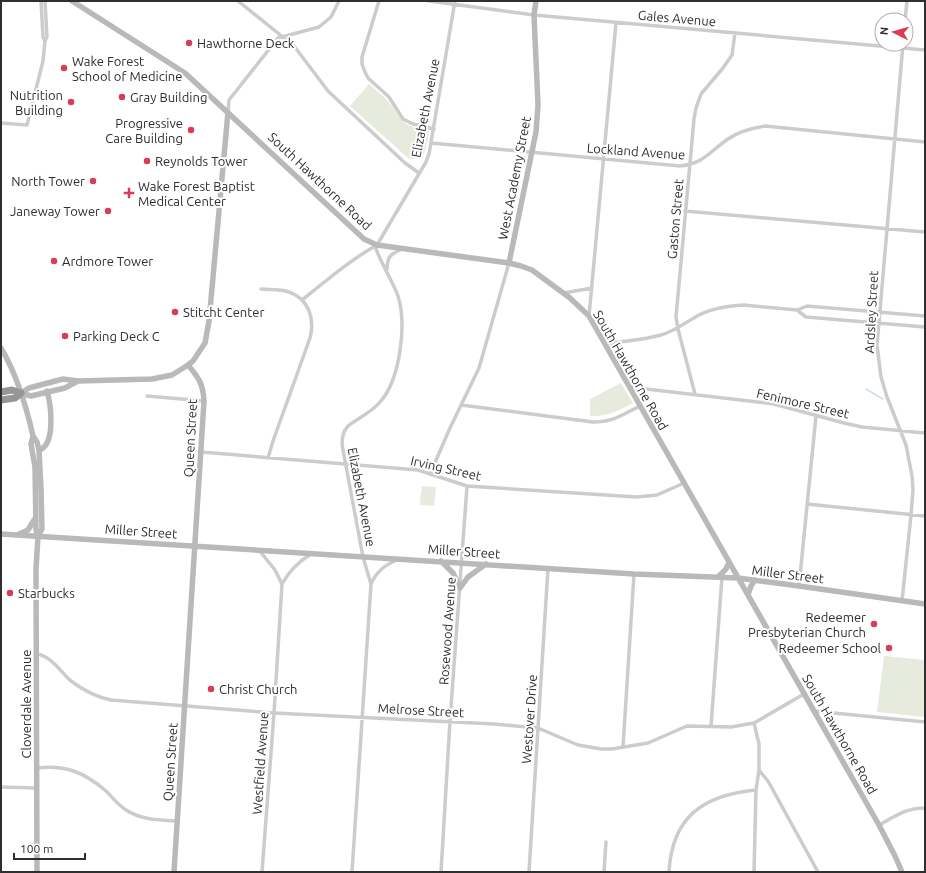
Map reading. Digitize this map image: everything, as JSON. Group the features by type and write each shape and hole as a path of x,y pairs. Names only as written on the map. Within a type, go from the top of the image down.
{"highway":[{"path":"1,392 12,390 22,393"},
{"path":"1,400 15,398 22,393"}],"main road":[{"name":"South Hawthorne Road","path":"72,1 123,35 176,67 193,80 364,239 377,244 521,266 532,270 563,293 589,316 879,825 902,872"},
{"name":"West Academy Street","path":"508,263 533,153 536,132 538,106 534,15 536,1"},
{"path":"22,393 29,388 63,379 78,381 152,379 172,375 188,365 205,343 210,321 228,112"},
{"name":"Cloverdale Avenue","path":"1,348 22,393 33,436 37,442 39,450 42,530 38,536"},
{"name":"Queen Street","path":"174,872 204,401 204,391 201,381 188,365"},
{"path":"22,393 31,396 65,388 78,381"},
{"path":"39,450 46,444 49,434 51,415 47,392"},
{"name":"Cloverdale Avenue","path":"33,436 31,444 35,467 35,516 38,536 36,564 38,768 37,872"},
{"path":"15,535 28,530 32,526 35,516"},
{"name":"Miller Street","path":"1,534 259,549 634,574 738,578 925,604"},
{"path":"441,561 453,573 460,588 468,577 486,564"},
{"path":"720,577 729,562"},
{"path":"748,595 755,580"}],"street":[{"path":"41,1 43,37 45,41"},
{"path":"1,123 27,125 43,61 47,32 45,1"},
{"path":"238,1 294,46 328,91 405,163 419,173"},
{"path":"228,112 228,100 278,38 319,27 331,17 339,1"},
{"path":"379,1 362,58 362,64 365,72 368,78 389,97 403,119 413,124 434,129"},
{"name":"Gales Avenue","path":"428,1 455,3 534,15 616,23 874,44"},
{"path":"905,12 906,1"},
{"name":"Elizabeth Avenue","path":"352,872 371,584 363,557 342,444 345,429 381,402 390,385 397,364 400,349 402,319 398,298 387,270 376,249 377,244 426,162 434,129 455,3"},
{"path":"589,316 616,23"},
{"name":"Gaston Street","path":"695,394 676,317 694,119 698,100 728,61 733,49 735,33"},
{"name":"Gales Avenue","path":"914,48 925,50"},
{"name":"Ardsley Street","path":"902,52 877,345 881,377 887,397 906,445 912,476 913,490 902,601"},
{"name":"Lockland Avenue","path":"431,143 680,166 690,165 706,157 738,133 754,128 777,127 925,142"},
{"path":"685,211 925,232"},
{"path":"302,300 346,265 377,244"},
{"path":"387,270 387,261 390,256 403,248"},
{"path":"430,474 479,368 508,263"},
{"path":"563,293 592,288"},
{"path":"261,289 288,292 302,300 312,316 312,330 268,458"},
{"path":"606,344 650,338 678,329 703,313 724,307 744,305 797,310 807,306 925,316"},
{"path":"797,310 806,317 925,327"},
{"name":"Fenimore Street","path":"629,387 774,404 862,427 925,433"},
{"path":"147,396 204,401"},
{"path":"461,405 593,422 613,420 640,406"},
{"path":"799,586 816,416"},
{"name":"Irving Street","path":"201,452 418,470 467,486 637,497 657,495 684,483"},
{"name":"Rosewood Avenue","path":"441,872 467,486"},
{"path":"807,504 925,516"},
{"path":"259,549 275,570 282,584"},
{"path":"282,584 295,566 312,553"},
{"path":"371,584 378,571 400,559"},
{"name":"Westover Drive","path":"528,872 548,568"},
{"path":"623,747 634,574"},
{"path":"711,726 720,577"},
{"name":"Westfield Avenue","path":"262,872 282,584"},
{"name":"Melrose Street","path":"37,654 43,654 48,657 73,682 87,691 99,697 122,702 450,721 538,728 567,741 583,746 601,749 648,744 687,726 731,727 754,723 804,694"},
{"path":"814,710 925,722"},
{"path":"754,723 759,744 759,770 756,790 754,872"},
{"path":"38,768 58,767 79,772 98,784 126,810 140,817 149,819 177,821"},
{"path":"759,770 768,782 818,872"},
{"path":"1,787 37,788"},
{"path":"669,872 669,859 673,842 683,825 695,810 708,802 726,795 756,790"},
{"path":"879,825 906,810 925,808"},
{"path":"604,872 606,842"}],"shaded area":[{"path":"369,84 388,101 404,122 413,127 429,131 425,151 419,158 408,158 350,106"},
{"path":"621,383 633,403 612,413 601,416 590,416 590,399"},
{"path":"422,486 436,487 434,506 420,505"},
{"path":"884,656 925,660 925,717 877,712"}],"waterway":[{"path":"866,389 883,399"}],"place":[{"name":"Hawthorne Deck","path":"189,43"},
{"name":"Wake Forest School of Medicine","path":"64,68"},
{"name":"Gray Building","path":"122,97"},
{"name":"Nutrition Building","path":"71,102"},
{"name":"Progressive Care Building","path":"191,130"},
{"name":"Reynolds Tower","path":"147,161"},
{"name":"North Tower","path":"93,181"},
{"name":"Wake Forest Baptist Medical Center","path":"129,193"},
{"name":"Janeway Tower","path":"108,211"},
{"name":"Ardmore Tower","path":"54,261"},
{"name":"Stitcht Center","path":"175,312"},
{"name":"Parking Deck C","path":"65,336"},
{"name":"Starbucks","path":"10,593"},
{"name":"Redeemer Presbyterian Church","path":"874,624"},
{"name":"Redeemer School","path":"889,648"},
{"name":"Christ Church","path":"211,689"}]}
